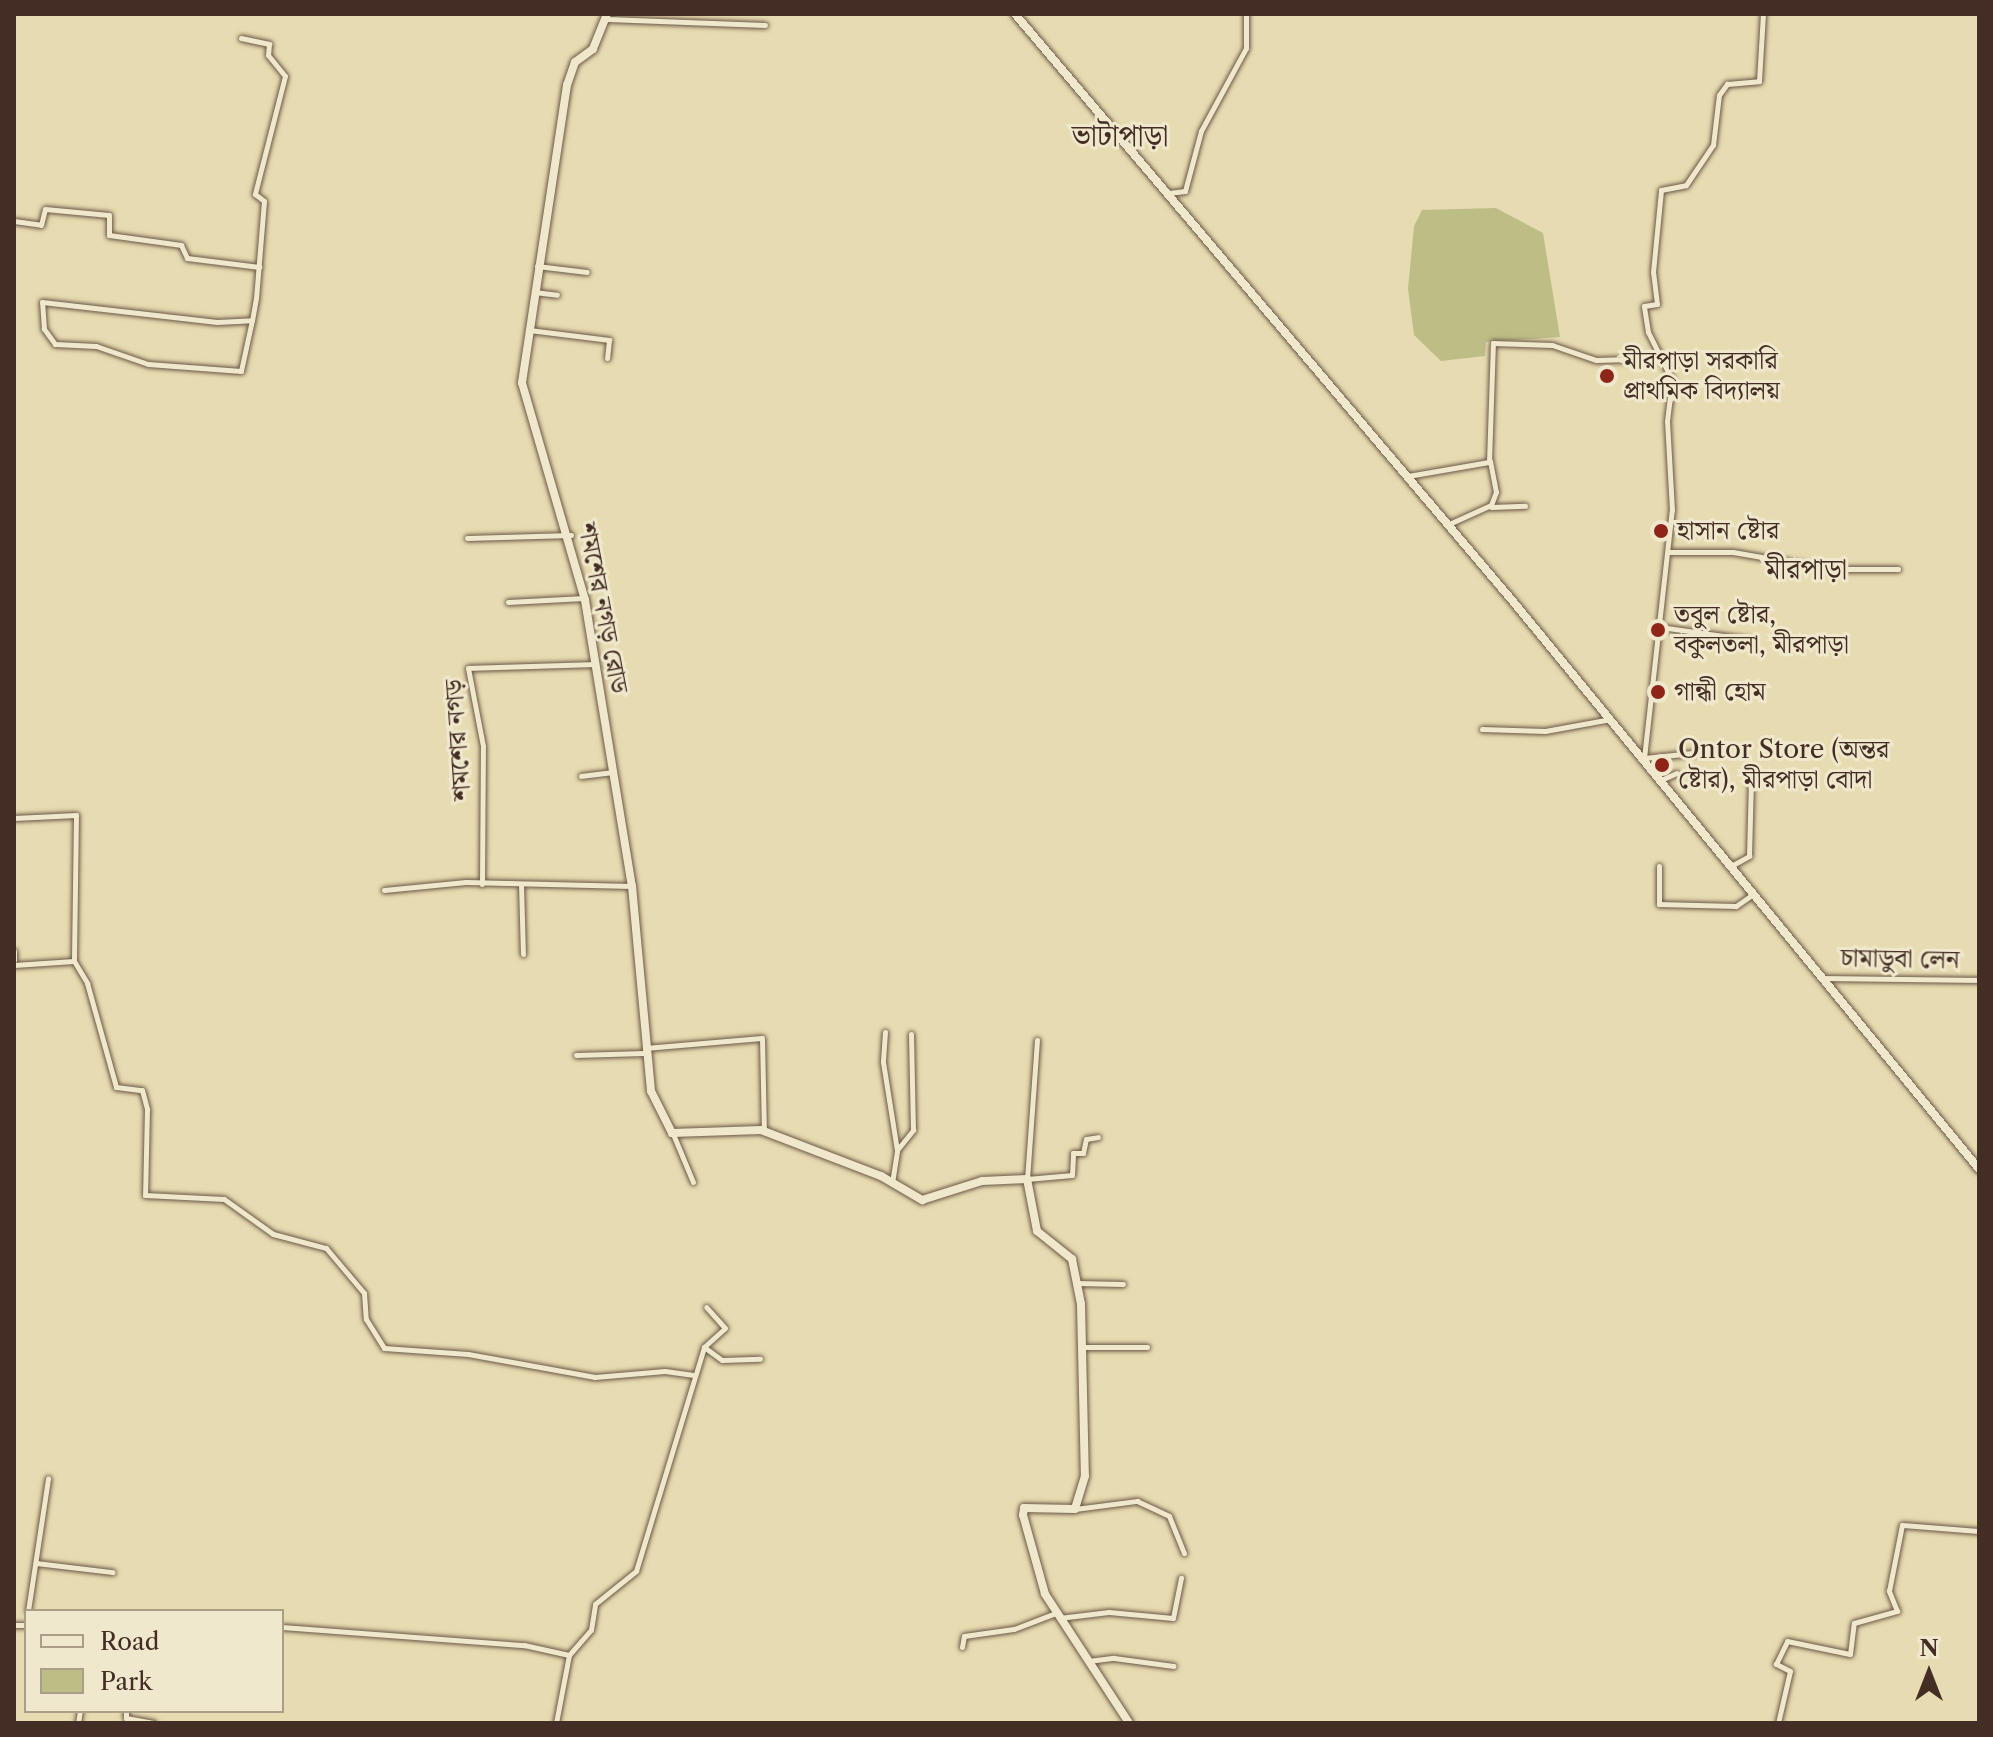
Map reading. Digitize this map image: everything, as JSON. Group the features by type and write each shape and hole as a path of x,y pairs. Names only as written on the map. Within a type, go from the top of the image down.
{"street":[{"path":"1015,14 1661,780 1677,793 1819,978 1979,1169"},
{"path":"1164,192 1185,191 1201,131 1246,48 1246,14"},
{"path":"1644,758 1669,552 1672,380 1644,306 1657,304 1653,272 1661,190 1686,185 1713,145 1719,95 1727,84 1759,81 1763,14"},
{"path":"607,16 765,25"},
{"name":"শমশের নগড় রোড","path":"607,16 567,85 536,266 522,383 547,486 571,535 584,598 632,886 644,1051 651,1091 671,1133"},
{"path":"241,38 269,44 268,55 285,76 255,194 264,201 259,267 252,320 241,371 148,364 96,346 55,344 44,329 42,302 217,322 252,320"},
{"path":"14,221 41,225 45,209 109,215 109,235 181,245 187,258 259,267"},
{"path":"536,266 587,272"},
{"path":"533,292 557,295"},
{"path":"528,330 609,340 607,358"},
{"path":"1490,507 1496,492 1489,458 1493,343 1552,345 1596,360 1662,358"},
{"path":"1407,476 1489,458"},
{"path":"1448,524 1490,507 1525,506"},
{"path":"467,538 571,535"},
{"path":"1669,552 1733,552 1830,569 1898,569"},
{"path":"508,602 584,598"},
{"path":"1660,627 1751,640"},
{"name":"শমশের নগড়","path":"482,884 483,746 468,668 594,664"},
{"path":"1482,729 1545,731 1611,719"},
{"path":"1644,758 1721,750"},
{"path":"581,776 613,772"},
{"path":"1661,780 1677,773"},
{"path":"1731,866 1749,856 1751,779"},
{"path":"14,818 76,815 74,961 87,983 116,1087 142,1090 147,1109 145,1195 224,1199 273,1234 326,1248 364,1293 366,1319 384,1348 483,1356 595,1377 665,1371 692,1375"},
{"path":"1659,866 1659,904 1736,906 1753,893"},
{"path":"384,890 482,884 632,886"},
{"path":"521,884 523,954"},
{"path":"14,951 14,962 74,961"},
{"name":"চামাডুবা লেন","path":"1819,978 1979,980"},
{"path":"885,1032 883,1062 897,1150 892,1183"},
{"path":"897,1150 913,1130 911,1034"},
{"path":"576,1055 762,1038 764,1131"},
{"path":"1037,1040 1027,1179 1037,1231 1072,1259 1076,1283 1085,1476 1075,1509"},
{"path":"693,1182 671,1133 764,1131 892,1183 922,1200 982,1181 1072,1175 1073,1153 1083,1153 1086,1139 1098,1137"},
{"path":"1076,1283 1123,1284"},
{"path":"556,1723 569,1655 591,1630 595,1604 636,1571 692,1375 704,1347 725,1328 706,1307"},
{"path":"704,1347 722,1360 760,1359"},
{"path":"1080,1347 1147,1347"},
{"path":"28,1609 48,1478"},
{"path":"1129,1723 1057,1616 1030,1551 1024,1508 1075,1509 1137,1501 1169,1516 1184,1553"},
{"path":"1778,1723 1790,1671 1776,1664 1787,1641 1850,1654 1854,1623 1897,1611 1889,1591 1902,1525 1979,1531"},
{"path":"36,1563 112,1572"},
{"path":"962,1647 964,1636 1014,1629 1057,1616 1109,1612 1173,1618 1181,1578"},
{"path":"284,1627 524,1645 569,1655"},
{"path":"1087,1661 1114,1658 1173,1666"},
{"path":"126,1713 126,1718 154,1723"}],"green space":[{"path":"1496,208 1543,233 1560,337 1486,342 1485,356 1441,361 1414,335 1408,289 1414,226 1422,210"}],"place":[{"name":"মীরপাড়া সরকারি প্রাথমিক বিদ্যালয়","path":"1607,376"},
{"name":"হাসান ষ্টোর","path":"1661,531"},
{"name":"তবুল ষ্টোর, বকুলতলা, মীরপাড়া","path":"1658,630"},
{"name":"গান্ধী হোম","path":"1658,692"},
{"name":"Ontor Store (অন্তর ষ্টোর), মীরপাড়া বোদা","path":"1662,765"}],"district":[{"name":"ভাটাপাড়া","path":"1120,136"},
{"name":"মীরপাড়া","path":"1806,569"}]}
